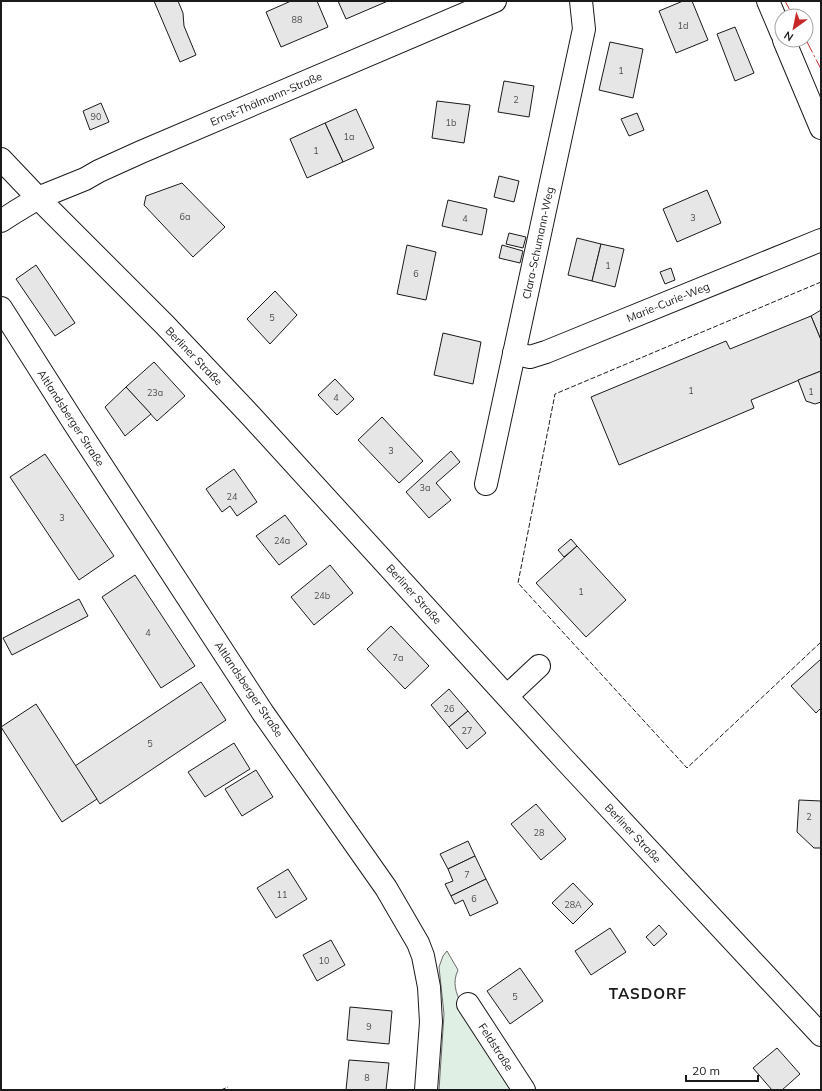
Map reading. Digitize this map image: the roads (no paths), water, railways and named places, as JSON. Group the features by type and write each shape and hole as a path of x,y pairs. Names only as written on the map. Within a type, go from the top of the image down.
{"main road":[{"name":"Ernst-Thälmann-Straße","path":"38,198 85,179 141,152 495,1"},
{"name":"Clara-Schumann-Weg","path":"486,484 584,29 581,1"},
{"path":"768,1 774,15"},
{"path":"787,48 821,128"},
{"name":"Berliner Straße","path":"1,159 251,416 570,765 821,1035"},
{"path":"1,221 38,198"},
{"name":"Marie-Curie-Weg","path":"514,354 530,357 546,352 821,240"},
{"name":"Altlandsberger Straße","path":"1,308 263,713 386,888 418,943 423,956 430,994 431,1022 426,1090"},
{"path":"507,696 539,666"},
{"name":"Feldstraße","path":"468,1004 524,1090"}],"district":[{"name":"TASDORF","path":"648,993"}]}
